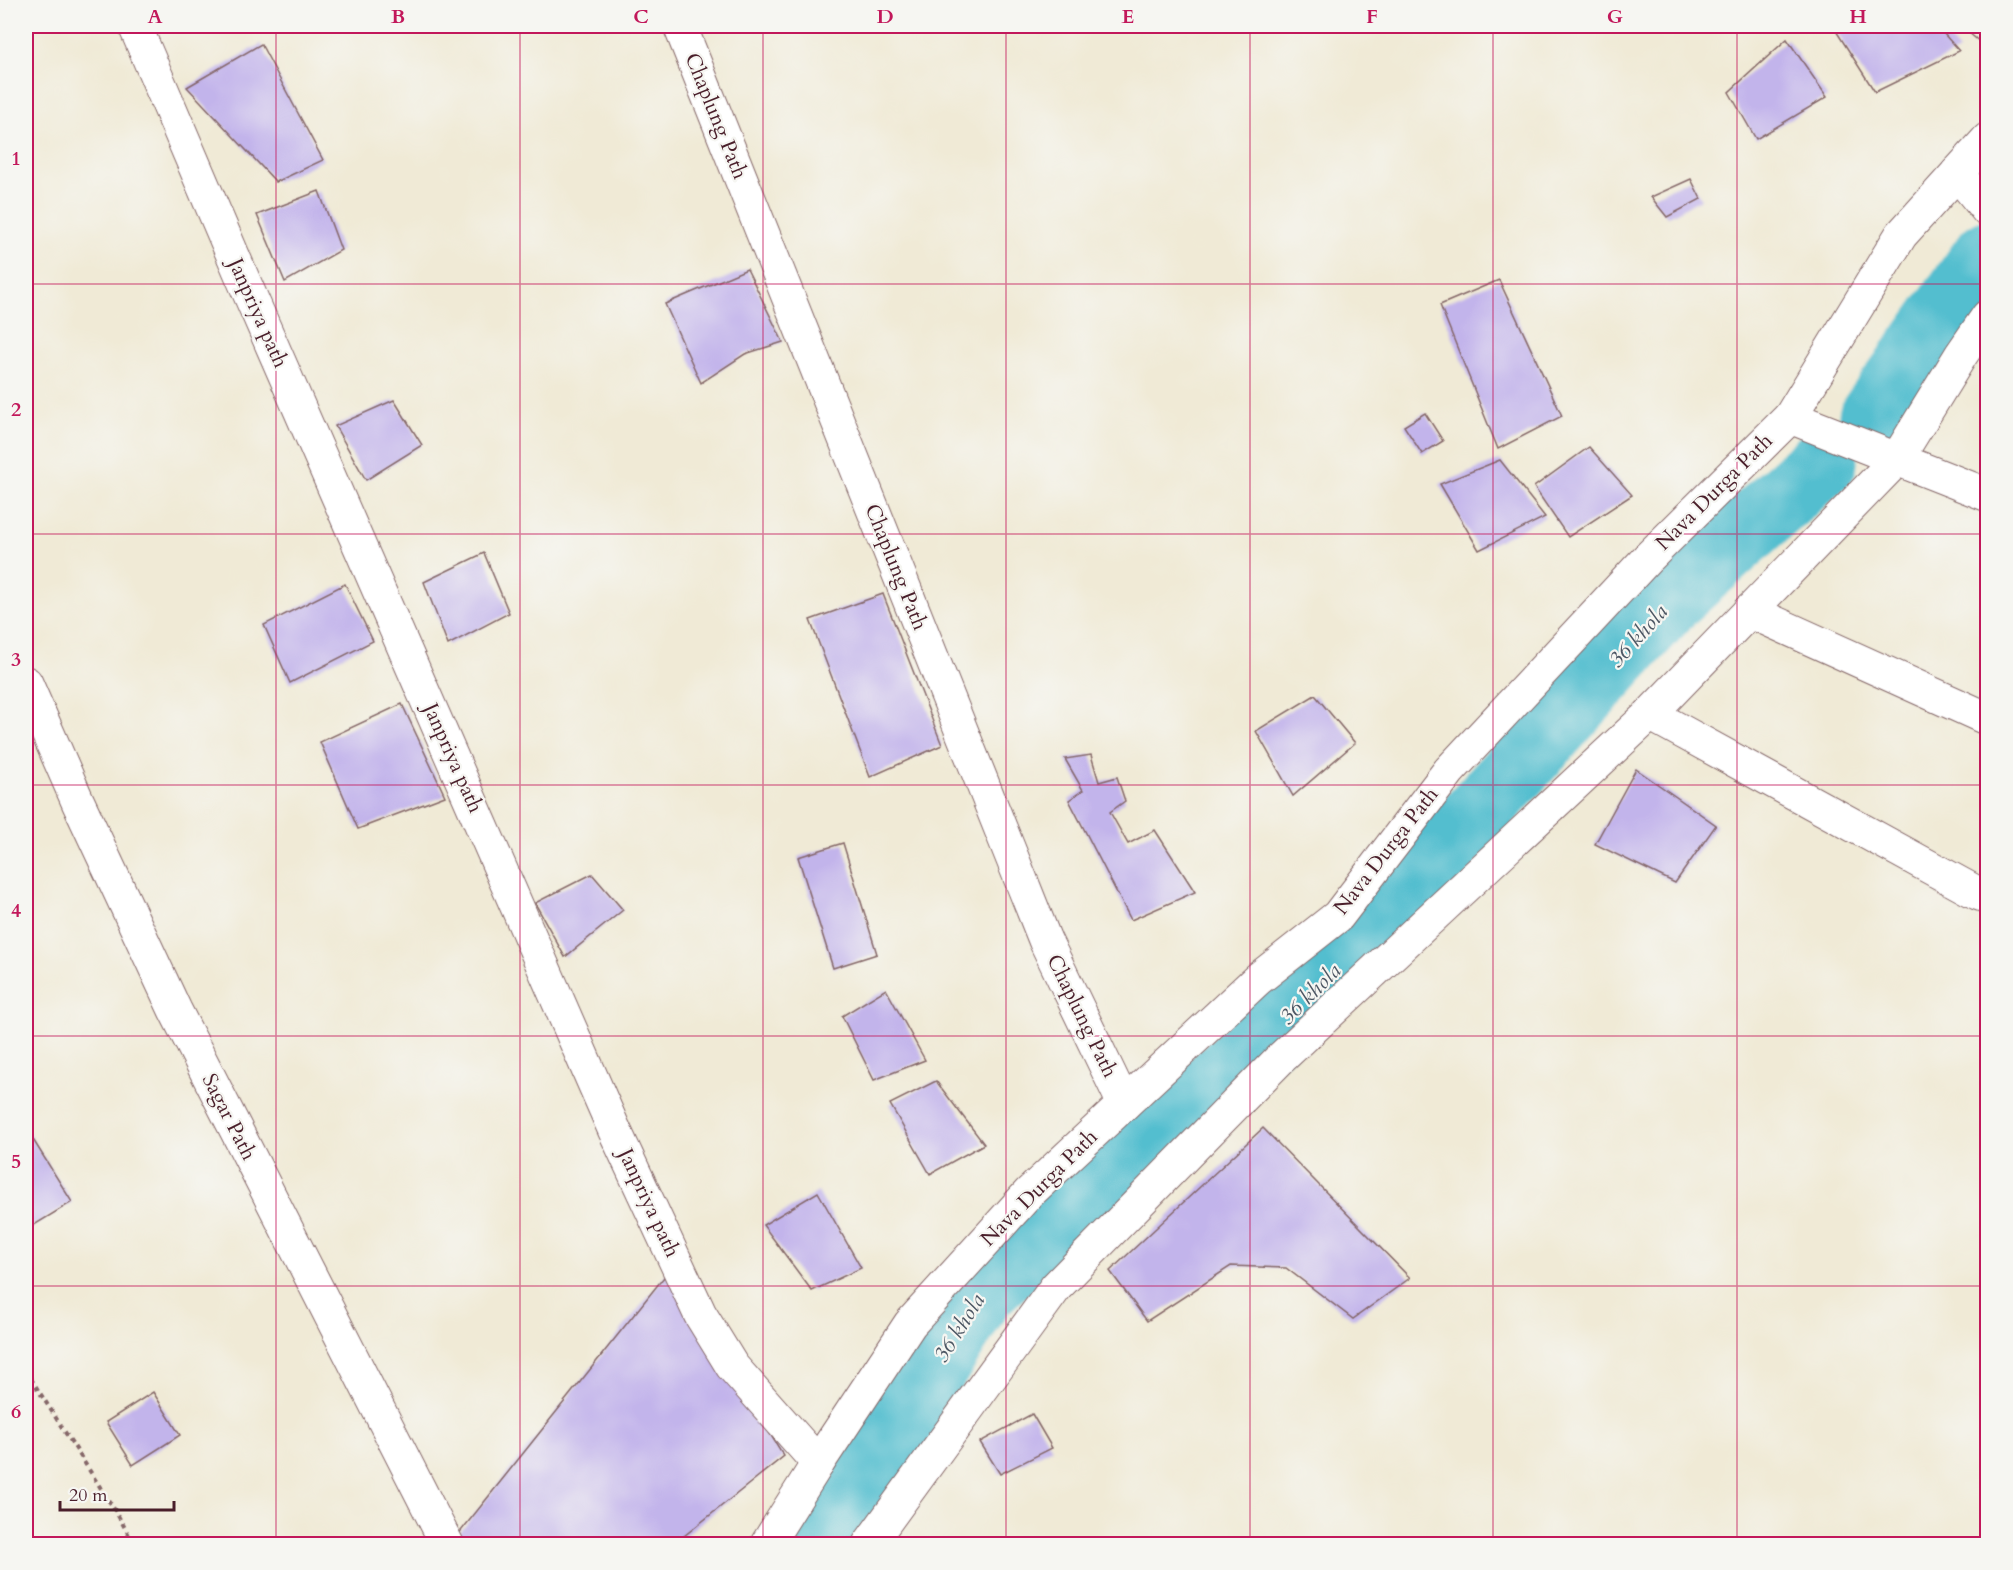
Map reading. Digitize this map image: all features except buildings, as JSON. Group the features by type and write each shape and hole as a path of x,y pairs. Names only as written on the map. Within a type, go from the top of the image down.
{"street":[{"name":"Janpriya path","path":"135,26 614,1129 700,1314 732,1366 818,1463"},
{"name":"Chaplung Path","path":"680,26 1045,940 1124,1104"},
{"name":"Nava Durga Path","path":"767,1545 910,1324 1029,1192 1258,980 1338,916 1449,771 1647,559 1790,417 1901,235 1988,139"},
{"path":"1957,173 1988,211"},
{"path":"868,1545 1056,1287 1280,1059 1650,714 1897,459 1961,355 1988,316"},
{"path":"1790,417 1988,495"},
{"path":"1749,611 1988,719"},
{"name":"Sagar Path","path":"26,683 83,813 175,1010 447,1545"},
{"path":"1650,714 1988,897"}],"path":[{"path":"26,1371 116,1512 134,1545"}],"waterway":[{"name":"36 khola","path":"1873,417 1988,254"},
{"name":"36 khola","path":"827,1544 981,1291 1309,998 1670,599 1823,462"}]}
